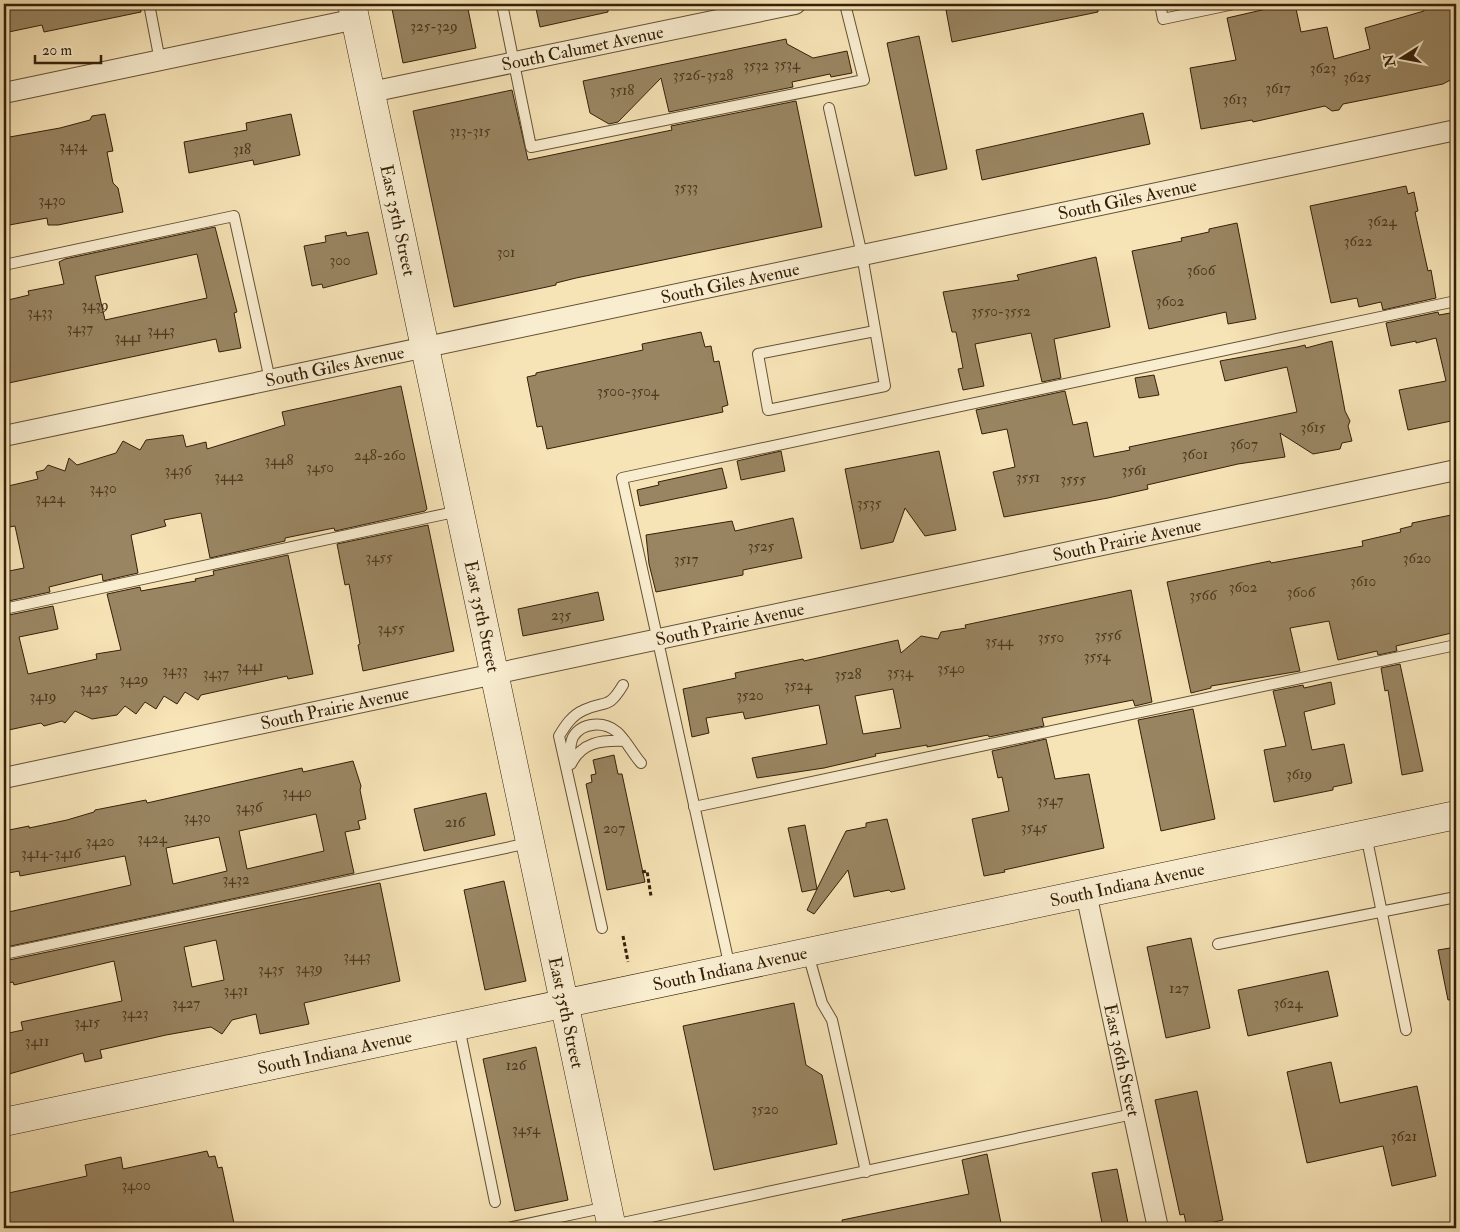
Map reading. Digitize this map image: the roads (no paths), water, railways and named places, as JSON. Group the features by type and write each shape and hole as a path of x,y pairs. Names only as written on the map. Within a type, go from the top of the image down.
{"street":[{"name":"South Calumet Avenue","path":"371,92 795,4"},
{"path":"4,93 160,60 354,12"},
{"name":"East 35th Street","path":"354,12 610,1220"},
{"name":"South Giles Avenue","path":"4,436 1456,130"},
{"name":"South Prairie Avenue","path":"4,778 1456,470"},
{"name":"South Indiana Avenue","path":"4,1122 1456,815"},
{"name":"East 36th Street","path":"1086,893 1158,1228"}],"lane":[{"path":"149,4 160,60"},
{"path":"502,4 531,147 864,80 845,4"},
{"path":"1160,4 1163,18 1234,4"},
{"path":"829,108 862,255 885,386 768,410 758,354 875,331"},
{"path":"4,265 234,216 270,380"},
{"path":"730,968 622,478 1456,300"},
{"path":"4,609 460,511"},
{"path":"694,807 1456,645"},
{"path":"602,928 559,736 568,721 584,710 606,705 616,697 623,685"},
{"path":"570,784 569,751 572,738 581,728 598,724 617,732 640,763"},
{"path":"570,766 576,753 587,745 606,740 624,742"},
{"path":"1365,834 1406,1030"},
{"path":"4,954 531,842"},
{"path":"1218,944 1456,897"},
{"path":"807,952 822,1003 832,1020 866,1172"},
{"path":"458,1026 495,1202"},
{"path":"508,1228 610,1220 866,1172 1133,1114"}]}
